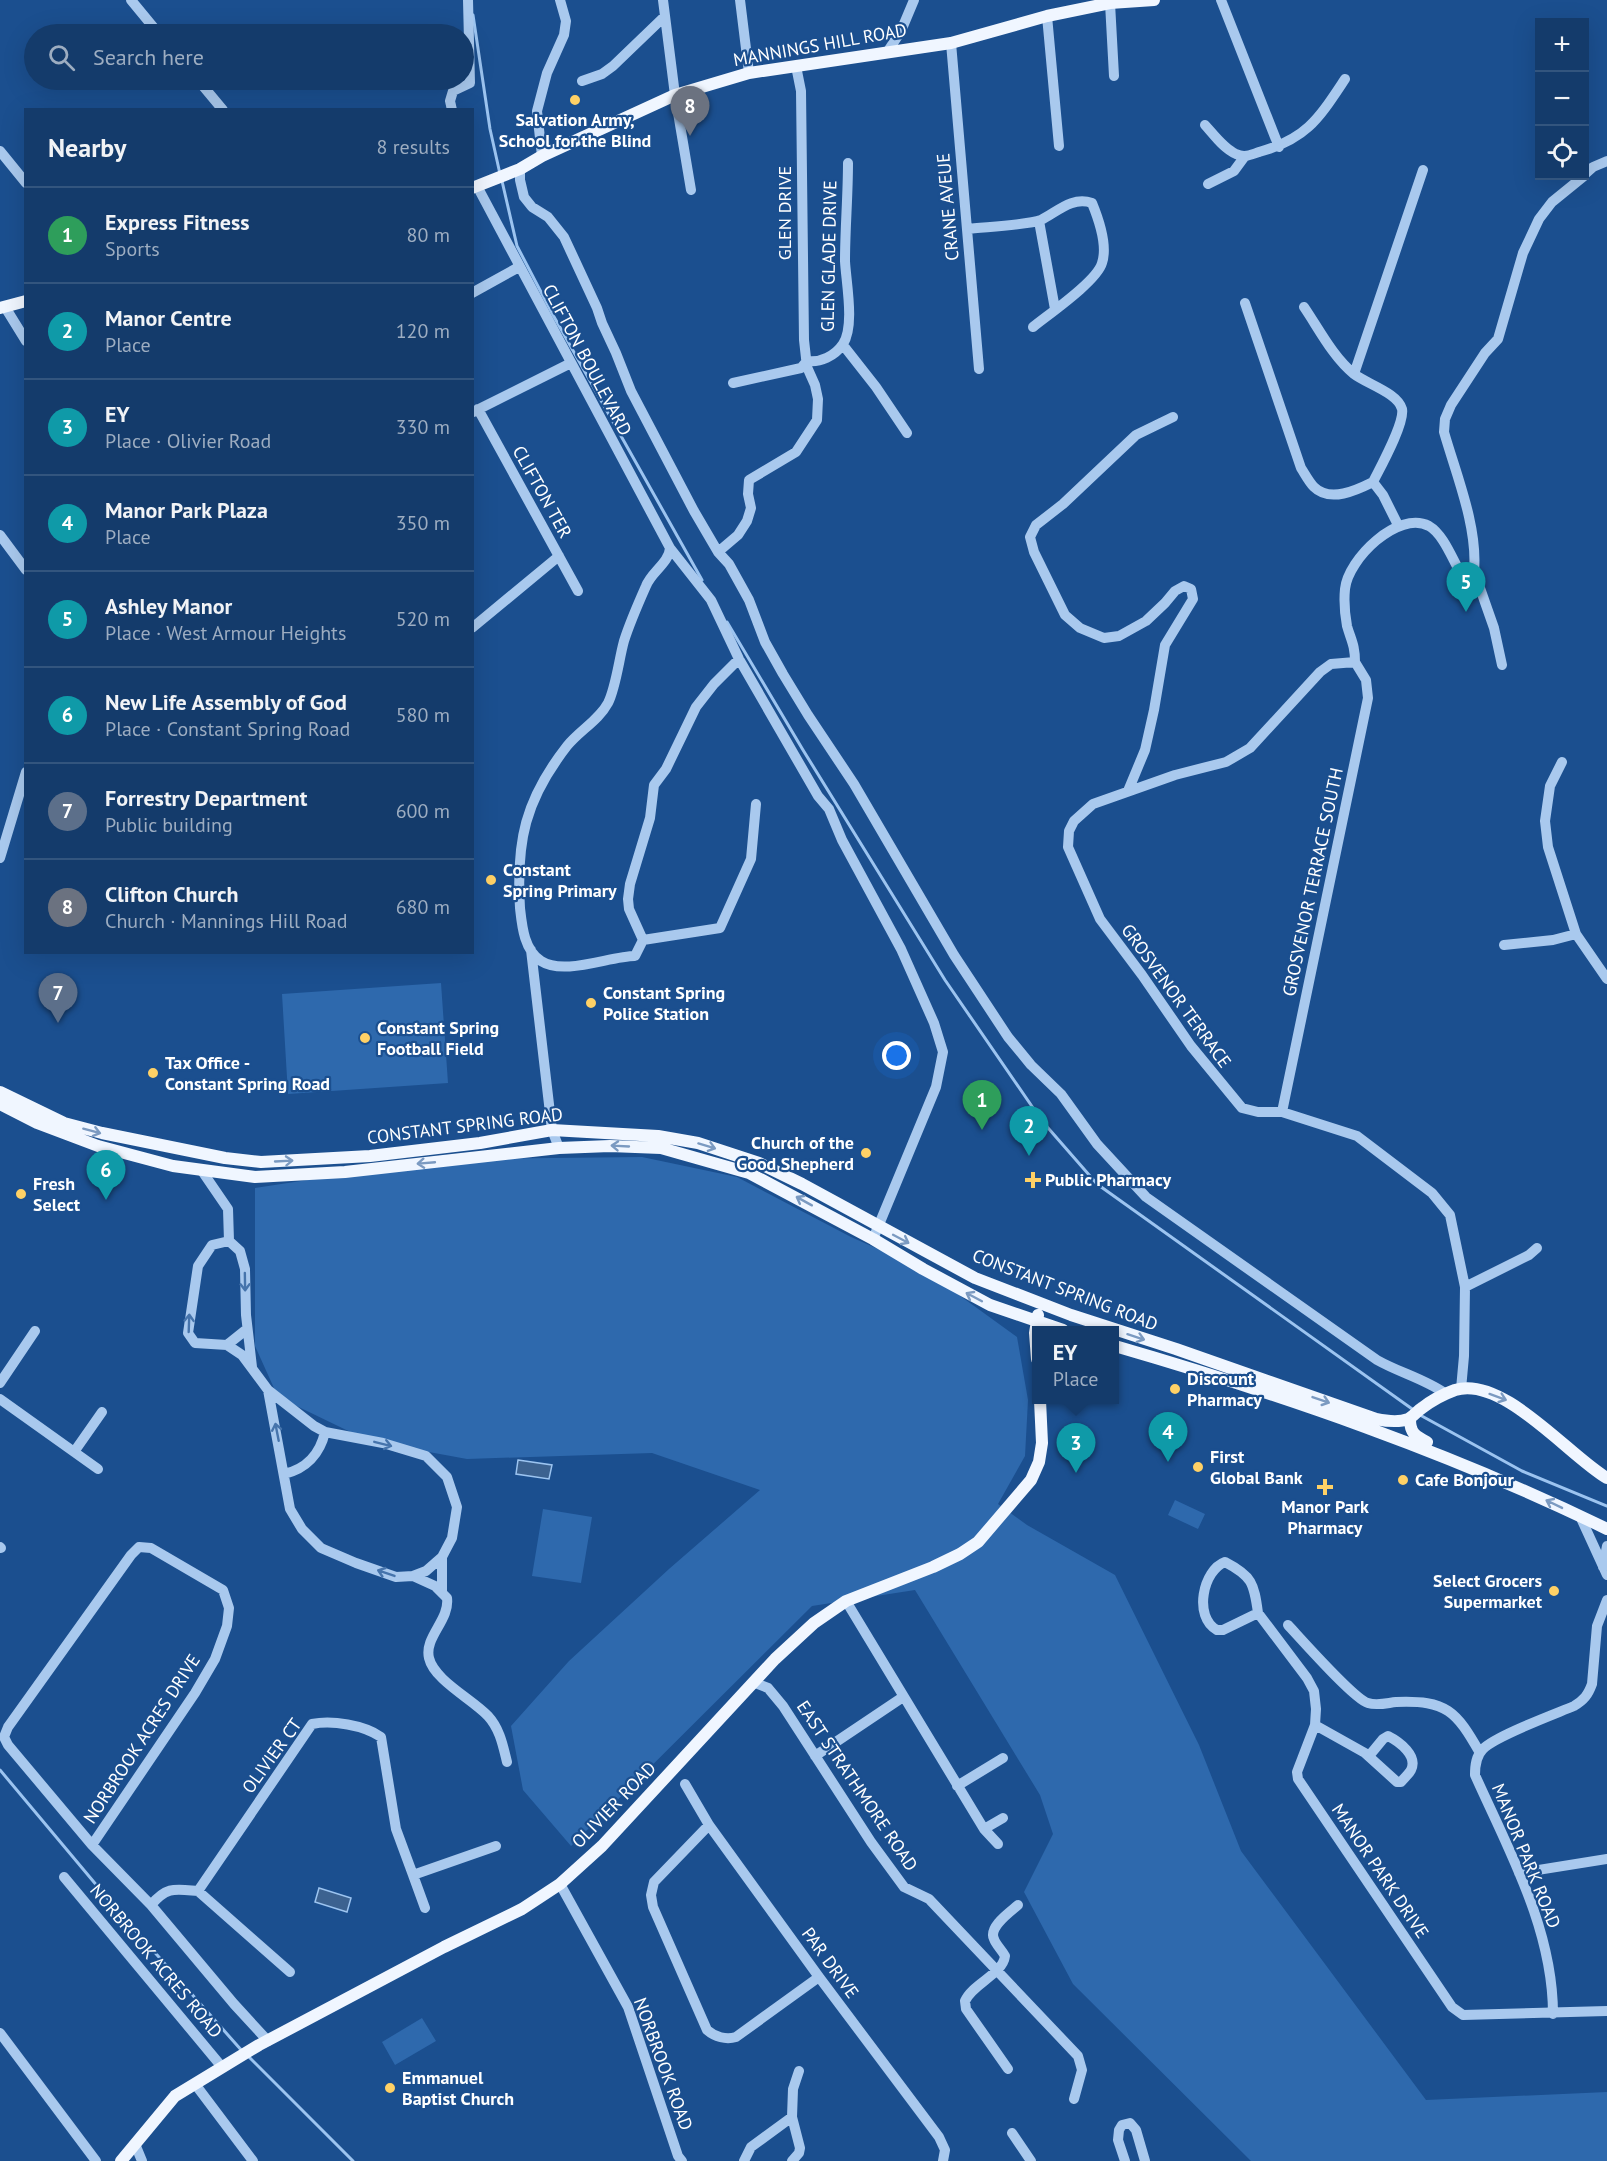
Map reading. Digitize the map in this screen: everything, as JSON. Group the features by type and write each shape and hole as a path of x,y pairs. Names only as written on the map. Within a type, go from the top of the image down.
{"main road":[{"name":"MANNINGS HILL ROAD","path":"478,186 520,169 542,156 675,95 749,73 951,43 1047,16 1110,3 1154,0"},
{"path":"2,307 24,302"},
{"name":"CONSTANT SPRING ROAD","path":"0,1092 64,1123 102,1134 225,1158 261,1162 370,1156 480,1143 552,1130 658,1136 698,1143 759,1163 975,1278 1105,1326"},
{"name":"CONSTANT SPRING ROAD","path":"0,1104 71,1137 173,1166 255,1177 345,1173 559,1148 610,1146 661,1148 749,1173 990,1305 1050,1326"},
{"path":"1036,1326 1041,1304"},
{"name":"CONSTANT SPRING ROAD","path":"1119,1331 1376,1419 1388,1421 1411,1417"},
{"name":"CONSTANT SPRING ROAD","path":"1119,1347 1266,1392 1420,1446 1522,1489 1607,1529"},
{"path":"1522,1489 1413,1436 1410,1428 1411,1417 1424,1406 1446,1394 1461,1389 1480,1391 1508,1401 1607,1478"},
{"name":"OLIVIER ROAD","path":"122,2161 175,2096 264,2043 444,1947 522,1909 560,1884 602,1846 753,1682 814,1623 846,1601 933,1567 978,1542 1031,1480 1039,1462 1042,1443 1040,1404"}],"street":[{"path":"130,0 150,24"},
{"path":"468,0 469,24"},
{"path":"542,156 537,111 547,72 564,35 566,21 560,0"},
{"path":"663,0 675,95 691,190"},
{"path":"740,0 749,73"},
{"path":"888,51 901,31 914,0"},
{"path":"1221,0 1279,147"},
{"path":"1110,3 1114,76"},
{"path":"582,81 602,74 613,66 665,16"},
{"path":"1047,16 1059,146"},
{"name":"CRANE AVEUE","path":"951,43 979,369"},
{"name":"GLEN DRIVE","path":"718,552 738,535 747,521 751,508 748,494 749,480 796,452 817,420 818,399 815,385 809,375 804,340 801,91 796,66"},
{"path":"1205,126 1236,154 1245,156 1279,147 1297,136 1318,118 1345,79"},
{"path":"207,90 222,108"},
{"path":"452,108 450,101 453,90"},
{"path":"0,151 24,181"},
{"path":"1208,184 1234,171 1245,156"},
{"path":"1589,171 1607,161"},
{"name":"GLEN GLADE DRIVE","path":"733,383 801,368 807,361 817,362 826,359 843,345 848,332 845,260 848,163"},
{"path":"520,169 524,197 532,207 548,217 564,237 594,299 631,391 694,511 718,552 729,564 748,600 765,642 854,784 954,955 1008,1037 1031,1065 1061,1094 1097,1144 1146,1197 1377,1360 1396,1371 1426,1381 1446,1394"},
{"path":"1354,374 1423,170"},
{"path":"1502,665 1494,628 1474,571 1473,544 1444,432 1445,419 1451,405 1480,361 1498,339 1523,253 1539,219 1552,202 1578,180"},
{"name":"CLIFTON BOULEVARD","path":"478,186 670,548 711,600 739,659 818,796 829,809 842,840 906,959 934,1023 943,1052 936,1087 873,1239"},
{"path":"967,230 1039,220 1056,210 1083,200 1092,203 1099,222 1104,252 1102,265 1083,287 1033,327"},
{"path":"1039,220 1055,309"},
{"path":"474,292 519,267"},
{"path":"1245,303 1301,468 1316,489 1335,495 1357,490 1373,482 1396,435 1403,411 1397,399 1354,374 1327,342 1305,307"},
{"path":"2,307 24,338"},
{"path":"843,345 876,387 907,433"},
{"path":"475,411 571,363"},
{"name":"CLIFTON TER","path":"475,411 578,591"},
{"path":"1128,791 1147,740 1165,645 1193,599 1191,589 1184,586 1175,591 1146,621 1119,636 1104,638 1080,628 1065,615 1034,552 1030,537 1036,525 1063,504 1136,435 1173,417"},
{"path":"1373,482 1383,495 1398,525 1418,522 1431,527 1460,572 1464,575 1471,575 1474,571"},
{"name":"GROSVENOR TERRACE SOUTH","path":"1282,1112 1368,698 1366,680 1355,662 1355,647 1347,624 1345,586 1356,564 1371,545 1398,525"},
{"path":"0,536 24,567"},
{"path":"559,1148 552,1130 531,950 522,926 518,872 521,839 532,805 549,772 568,744 608,702 624,640 648,580 669,555 670,548"},
{"path":"474,626 559,556"},
{"path":"643,940 629,909 628,899 630,884 650,818 654,785 666,769 696,707 714,684 739,659"},
{"name":"GROSVENOR TERRACE","path":"1355,662 1331,664 1320,672 1250,748 1226,762 1175,775 1093,804 1074,820 1068,847 1100,919 1191,1046 1242,1108 1258,1112 1282,1112 1357,1136 1432,1193 1450,1215 1465,1287 1461,1389"},
{"path":"1562,762 1550,786 1545,821 1548,847 1576,934 1607,979"},
{"path":"0,858 24,779"},
{"path":"643,940 720,928 751,859 756,804"},
{"path":"1504,945 1553,940 1576,934"},
{"path":"531,950 542,962 564,966 583,966 625,956 635,956 643,940"},
{"path":"202,1171 228,1209 229,1240 240,1251 245,1269 247,1329 252,1367"},
{"path":"229,1240 212,1245 198,1266 188,1332 195,1343 227,1345 242,1355 268,1390 325,1432 383,1443 426,1456 447,1477 457,1507 452,1538 442,1557 426,1571 413,1576 396,1577 321,1548 302,1529 290,1509 268,1390"},
{"path":"1465,1287 1529,1255 1537,1248"},
{"path":"227,1345 247,1329"},
{"path":"0,1383 35,1331"},
{"path":"0,1399 98,1469"},
{"path":"74,1452 102,1412"},
{"path":"284,1474 302,1468 322,1444 325,1432"},
{"path":"1580,1516 1605,1571"},
{"path":"1605,1571 1607,1546"},
{"name":"NORBROOK ACRES DRIVE","path":"139,1547 151,1548 224,1590 229,1608 227,1626 214,1659 195,1693 92,1845 8,1745 4,1737 8,1727 131,1555 139,1547"},
{"path":"442,1557 442,1591"},
{"path":"1225,1562 1246,1576 1255,1589 1258,1613 1223,1629 1217,1630 1211,1627 1204,1613 1202,1602 1205,1590 1220,1564 1225,1562"},
{"path":"413,1576 442,1591 447,1598 446,1612 430,1643 428,1654 432,1668 489,1716 498,1731 507,1762"},
{"path":"1288,1625 1367,1703 1409,1702 1439,1706 1455,1715 1480,1753 1491,1742 1583,1700 1589,1693 1592,1684 1597,1626 1607,1600"},
{"path":"846,1601 957,1786 984,1829 998,1844"},
{"name":"MANOR PARK DRIVE","path":"1258,1613 1307,1678 1314,1691 1315,1725 1297,1772 1298,1779 1452,2007 1463,2015 1607,2011"},
{"name":"EAST STRATHMORE ROAD","path":"753,1682 768,1688 783,1706 871,1842 904,1887 929,1899 1078,2056 1082,2070 1074,2099"},
{"path":"815,1756 903,1697"},
{"name":"OLIVIER CT","path":"198,1891 312,1724 320,1723 331,1723 374,1732 381,1737 396,1829 413,1875"},
{"path":"1315,1725 1369,1756"},
{"name":"MANOR PARK ROAD","path":"1480,1753 1476,1760 1475,1775 1539,1925 1550,1967 1553,2013"},
{"path":"957,1786 1003,1758"},
{"name":"PAR DRIVE","path":"685,1784 709,1825 939,2137 945,2150 943,2161"},
{"path":"984,1829 1003,1818"},
{"path":"709,1825 654,1882 651,1895 653,1907 707,2030 711,2034 726,2038 736,2037 819,1977"},
{"path":"92,1845 151,1905 264,2043"},
{"path":"425,1908 413,1875 496,1846"},
{"path":"1519,1874 1607,1859"},
{"name":"NORBROOK ACRES ROAD","path":"64,1877 226,2064"},
{"name":"NORBROOK ROAD","path":"560,1884 628,2007 678,2156 682,2161"},
{"path":"151,1905 159,1895 170,1889 198,1891 290,1972"},
{"path":"1008,2069 964,2001 1003,1964 1005,1956 992,1938 993,1932 996,1926 1018,1905"},
{"path":"0,2033 96,2161"},
{"path":"792,2161 800,2148 792,2117 793,2089 799,2071"},
{"path":"195,2084 253,2161"},
{"path":"744,2161 752,2146 792,2117"},
{"path":"1125,2161 1118,2134 1120,2128 1126,2123 1130,2123 1136,2130 1145,2161"},
{"path":"1012,2133 1031,2161"},
{"path":"135,2144 142,2161"}],"shaded area":[{"name":"Constant Spring Football Field","path":"441,983 448,1083 288,1094 282,994"},
{"path":"642,1157 737,1177 851,1237 923,1269 1017,1337 1028,1400 1025,1456 998,1504 1027,1525 1115,1575 1199,1745 1241,1851 1426,2100 1607,2092 1607,2161 1251,2161 1073,1984 1024,1892 1053,1834 1040,1795 915,1590 812,1606 571,1846 523,1790 511,1726 569,1661 669,1569 760,1490 652,1453 467,1459 369,1441 278,1397 255,1346 255,1188 406,1165 468,1159"},
{"path":"518,1460 552,1465 549,1479 516,1474"},
{"path":"1175,1500 1205,1514 1198,1529 1168,1515"},
{"path":"543,1509 592,1517 581,1583 532,1576"},
{"path":"319,1888 351,1898 347,1912 315,1902"},
{"path":"422,2018 436,2041 395,2065 382,2042"}],"waterway":[{"path":"473,15 490,129 500,174"},
{"path":"502,181 517,246 553,315 702,580"},
{"path":"727,622 945,980 1042,1121 1097,1184 1415,1411"},
{"path":"1420,1415 1522,1471 1607,1506"},
{"path":"0,1770 119,1912 243,2052"},
{"path":"248,2056 353,2161"}],"place":[{"name":"Salvation Army, School for the Blind","path":"575,100"},
{"name":"Clifton Church","path":"690,136"},
{"name":"Ashley Manor","path":"1466,612"},
{"name":"Constant Spring Primary","path":"491,880"},
{"name":"Constant Spring Police Station","path":"591,1003"},
{"name":"Forrestry Department","path":"58,1023"},
{"name":"Constant Spring Football Field","path":"365,1038"},
{"name":"Tax Office - Constant Spring Road","path":"153,1073"},
{"name":"Express Fitness","path":"982,1130"},
{"name":"Church of the Good Shepherd","path":"866,1153"},
{"name":"Manor Centre","path":"1029,1156"},
{"name":"Public Pharmacy","path":"1033,1180"},
{"name":"Fresh Select","path":"21,1194"},
{"name":"New Life Assembly of God","path":"106,1200"},
{"name":"Discount Pharmacy","path":"1175,1389"},
{"name":"Manor Park Plaza","path":"1168,1462"},
{"name":"First Global Bank","path":"1198,1467"},
{"name":"EY","path":"1076,1473"},
{"name":"Cafe Bonjour","path":"1403,1480"},
{"name":"Manor Park Pharmacy","path":"1325,1487"},
{"name":"Select Grocers Supermarket","path":"1554,1591"},
{"name":"Emmanuel Baptist Church","path":"390,2088"}]}
